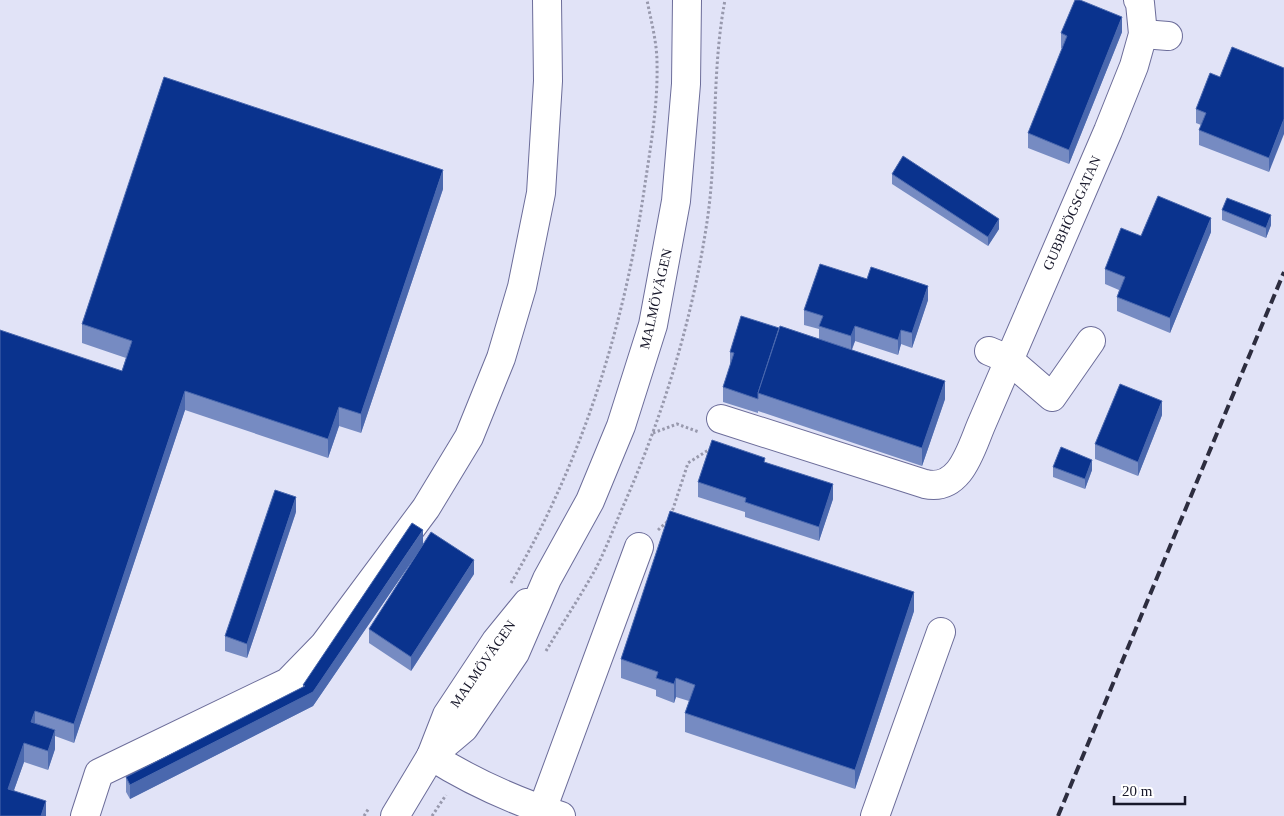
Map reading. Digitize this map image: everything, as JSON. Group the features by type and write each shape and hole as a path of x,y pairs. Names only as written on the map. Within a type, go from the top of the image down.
{"street":[{"path":"85,816 99,773 288,682 324,645 409,531 469,438 501,358 509,332 522,287 541,193 548,81 547,0"},
{"name":"MALMÖVÄGEN","path":"384,809 431,756 447,715 496,641 547,579 590,501 621,426 653,325 676,201 686,84 687,0"},
{"name":"GUBBHÖGSGATAN","path":"721,419 932,486 954,479 963,467 982,422 984,390 999,355 1084,210 1116,134 1134,66 1155,35 1140,1"},
{"path":"999,355 1052,397 1091,341"},
{"path":"431,756 460,774 518,802 551,813 639,547"},
{"path":"875,816 941,632"}],"path":[{"path":"507,589 533,546 568,473 609,357 633,261 656,104 657,62 647,0"},
{"path":"653,433 677,424 710,435 721,419"},
{"path":"639,547 670,519 688,463 711,448 721,419"},
{"path":"364,816 384,809"}],"building":[{"path":"1075,0 1080,0 1122,17 1069,150 1028,133 1067,36 1061,33"},
{"path":"1232,47 1284,68 1284,119 1269,158 1199,130 1206,113 1196,109 1210,73 1220,77"},
{"path":"164,77 443,170 361,414 339,407 328,439 185,391 74,724 35,711 31,722 55,730 48,751 24,743 8,789 46,801 41,816 0,816 0,330 122,371 132,341 82,324"},
{"path":"903,156 999,219 988,237 892,174"},
{"path":"1158,196 1211,218 1170,318 1117,297 1125,277 1105,269 1121,228 1141,236"},
{"path":"1227,198 1271,215 1266,228 1222,210"},
{"path":"820,264 867,279 871,267 928,286 912,333 901,330 898,340 855,326 851,336 819,326 823,316 804,310"},
{"path":"741,316 779,328 758,393 758,399 723,387 734,353 730,352"},
{"path":"780,326 945,381 922,448 758,393"},
{"path":"1120,384 1162,401 1138,462 1095,444"},
{"path":"712,440 765,458 764,462 833,484 819,527 745,502 746,498 698,482"},
{"path":"1061,447 1092,460 1085,479 1053,467"},
{"path":"275,490 296,497 247,644 225,636"},
{"path":"670,511 914,592 855,770 685,713 695,685 676,678 674,684 656,678 658,672 621,659"},
{"path":"412,523 423,530 313,692 130,785 126,777 305,686 303,685"},
{"path":"431,532 474,560 411,657 369,629"}],"railway":[{"path":"1058,816 1284,272"}]}
